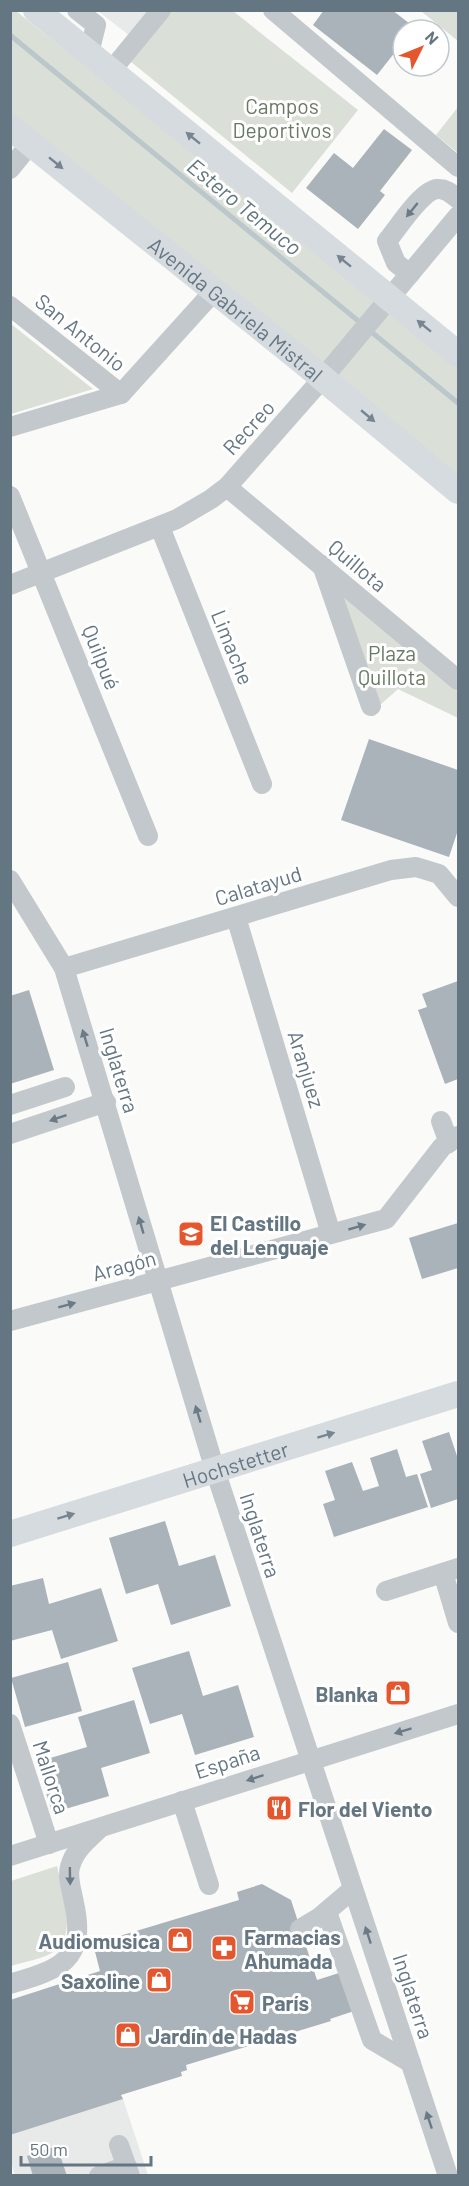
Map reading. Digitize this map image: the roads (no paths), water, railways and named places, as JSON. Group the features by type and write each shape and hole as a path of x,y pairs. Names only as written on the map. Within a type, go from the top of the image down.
{"main road":[{"path":"36,10 386,303 459,354"},
{"name":"Avenida Gabriela Mistral","path":"10,127 215,290 459,491"},
{"name":"Hochstetter","path":"10,1534 459,1394"}],"street":[{"path":"77,10 96,25 89,53"},
{"path":"111,71 161,10"},
{"path":"273,10 459,167"},
{"path":"10,169 31,143"},
{"path":"410,274 396,263 387,241 425,194 437,189 449,191 459,199"},
{"name":"Recreo","path":"10,585 160,527 194,510 227,487 323,378 459,216"},
{"path":"10,427 121,394 215,290"},
{"name":"San Antonio","path":"10,306 121,394"},
{"name":"Quillota","path":"227,487 459,680"},
{"name":"Quilpué","path":"10,496 148,836"},
{"name":"Limache","path":"160,527 262,784"},
{"path":"322,566 371,706"},
{"name":"Calatayud","path":"64,968 391,870 416,867 438,874 459,897"},
{"name":"Inglaterra","path":"10,880 64,968 215,1470 448,2175"},
{"name":"Aranjuez","path":"236,917 331,1234"},
{"path":"30,1127 13,1104 65,1087"},
{"path":"10,1134 106,1102"},
{"path":"441,1121 443,1142"},
{"name":"Aragón","path":"10,1321 331,1234 389,1227 443,1142"},
{"path":"386,1591 451,1571 459,1623"},
{"name":"España","path":"10,1856 459,1714"},
{"name":"Mallorca","path":"10,1724 49,1844"},
{"path":"182,1801 210,1885"},
{"path":"10,1984 52,1969 70,1956 75,1949 77,1917 69,1869 75,1853 100,1828"},
{"path":"300,1929 327,1912 353,1889"},
{"path":"327,1912 372,2040 411,2063"},
{"path":"99,2175 129,2171 119,2145"}],"waterway":[{"name":"Estero Temuco","path":"10,35 362,324"},
{"name":"Estero Temuco","path":"369,330 458,403"}],"place":[{"name":"El Castillo del Lenguaje","path":"191,1234"},
{"name":"Blanka","path":"398,1693"},
{"name":"Flor del Viento","path":"279,1808"},
{"name":"Audiomusica","path":"180,1940"},
{"name":"Farmacias Ahumada","path":"224,1948"},
{"name":"Saxoline","path":"159,1980"},
{"name":"París","path":"242,2002"},
{"name":"Jardín de Hadas","path":"128,2035"}],"park label":[{"name":"Campos Deportivos","path":"282,117"},
{"name":"Plaza Quillota","path":"392,664"}]}
